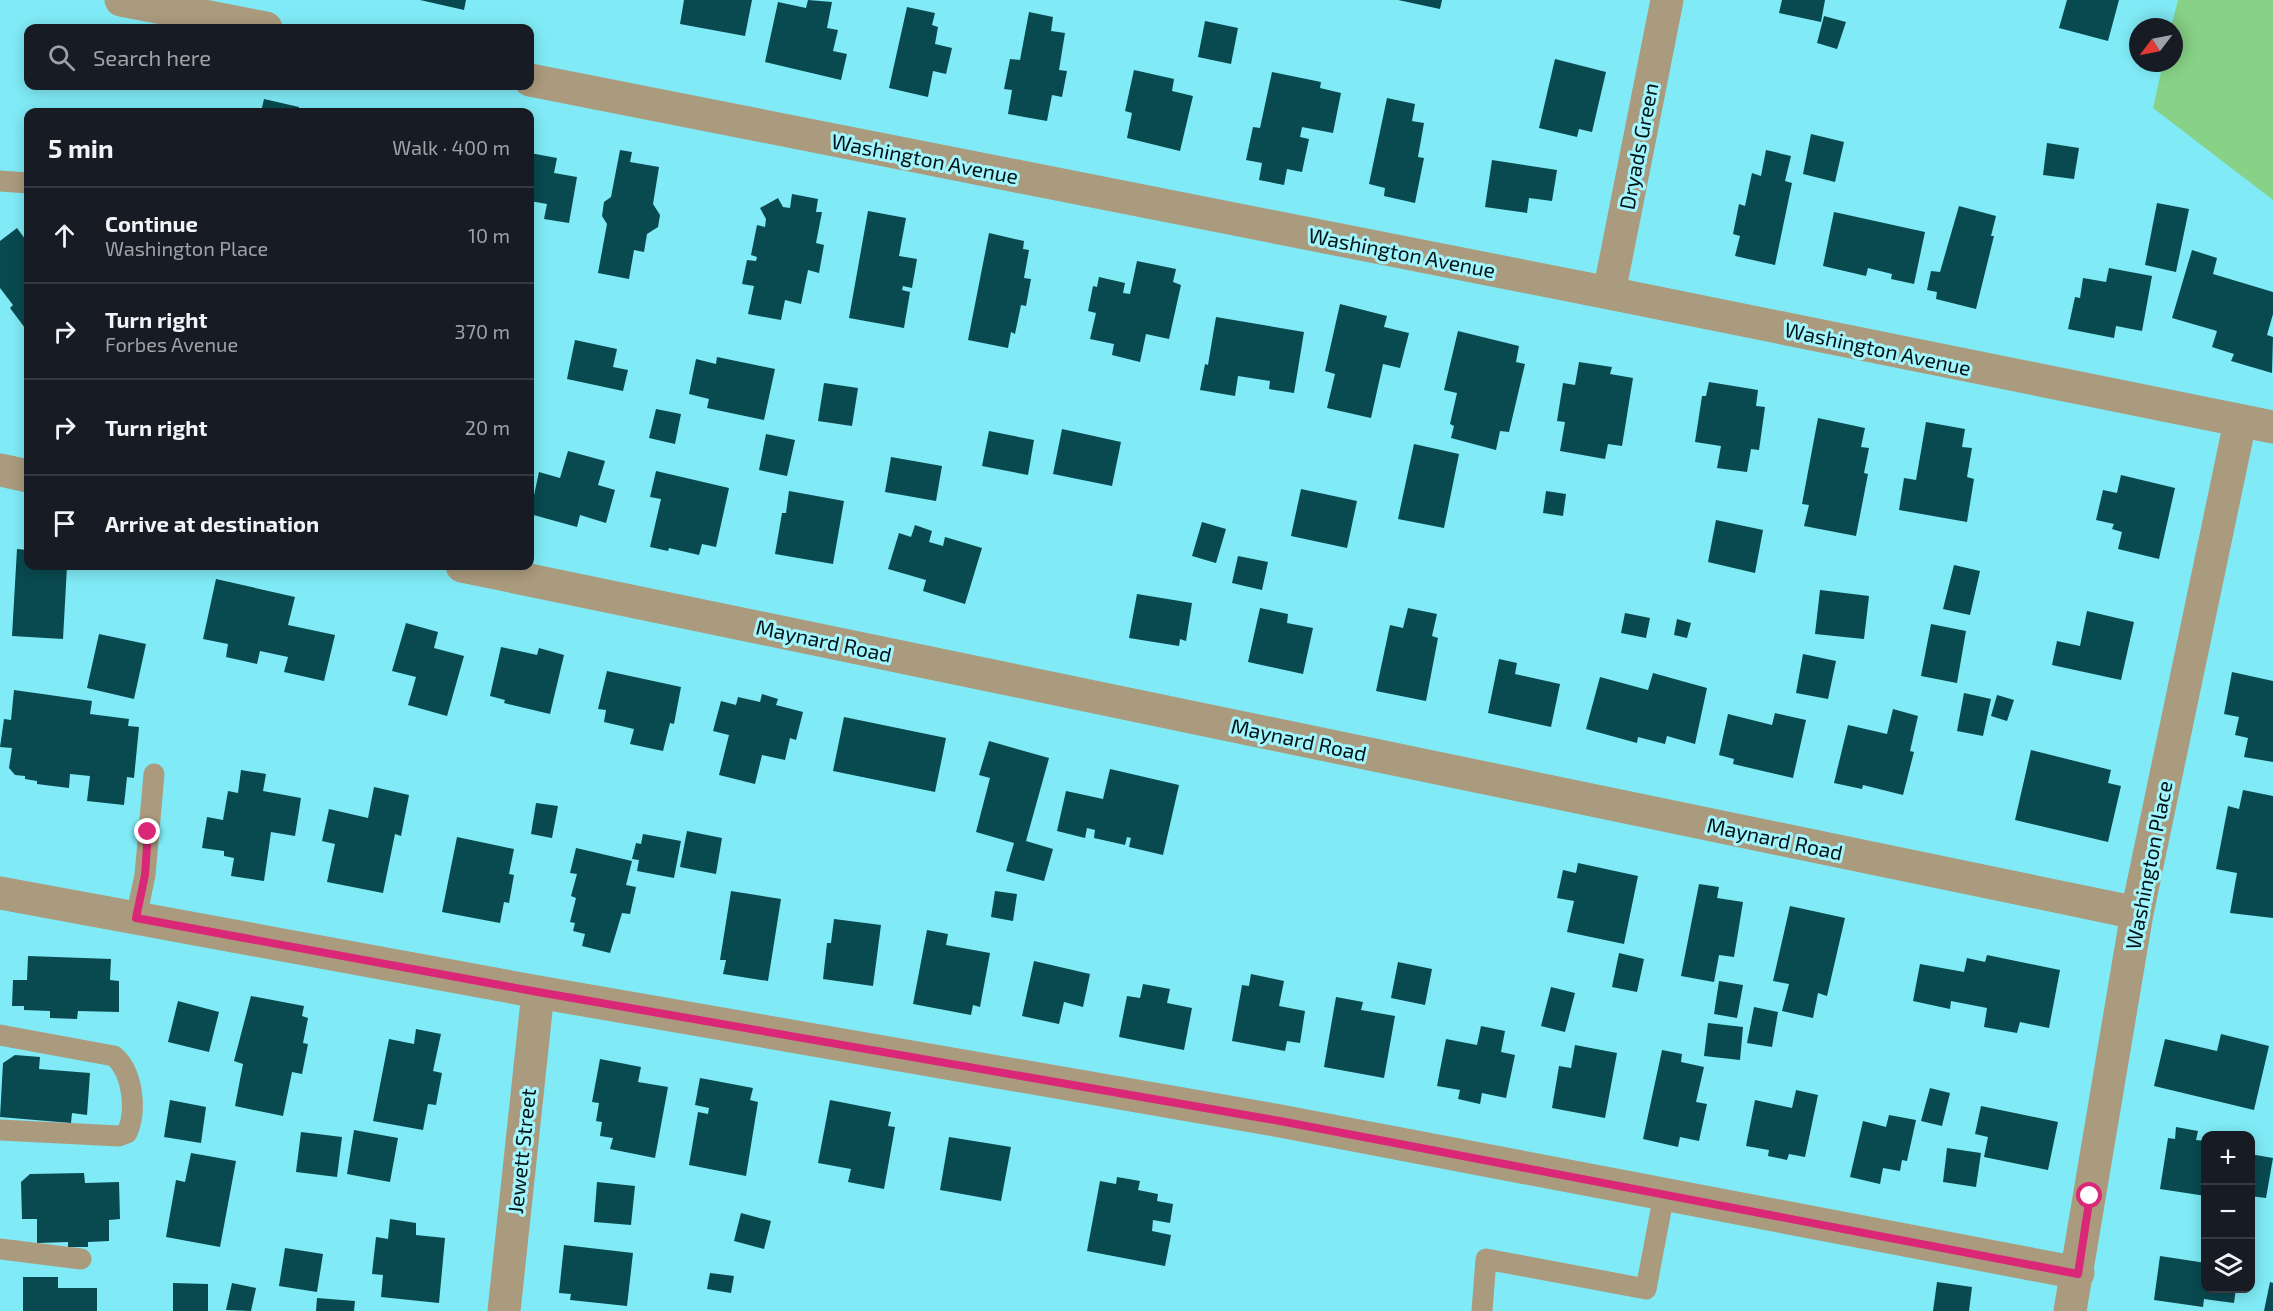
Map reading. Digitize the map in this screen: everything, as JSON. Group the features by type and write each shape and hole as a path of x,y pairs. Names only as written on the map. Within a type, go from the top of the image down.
{"street":[{"path":"121,0 245,24"},
{"name":"Dryads Green","path":"1609,293 1667,0"},
{"name":"Washington Avenue","path":"534,81 2273,427"},
{"name":"Washington Place","path":"2070,1311 2137,913 2240,422"},
{"path":"0,470 24,475"},
{"name":"Maynard Road","path":"481,570 2137,913"},
{"path":"0,893 538,992 1280,1121 2078,1274"},
{"name":"Jewett Street","path":"504,1311 538,992"}],"lane":[{"path":"0,181 24,183"},
{"path":"136,918 145,875 154,774"},
{"path":"0,1035 114,1056 121,1062 130,1085 129,1129 119,1136 1,1130"},
{"path":"1482,1311 1486,1259 1646,1289 1664,1194"},
{"path":"0,1249 81,1259"}],"green space":[{"path":"2178,0 2273,0 2273,200 2153,108 2161,72 2183,72 2183,18 2173,18"}],"building":[{"path":"420,0 466,0 464,10"},
{"path":"684,0 752,0 745,36 680,24"},
{"path":"808,0 832,2 827,28 838,30 833,51 847,54 841,80 765,62 778,2 806,8"},
{"path":"1398,0 1442,0 1440,9"},
{"path":"1782,0 1825,0 1821,22 1779,13"},
{"path":"2067,0 2119,0 2108,41 2059,28"},
{"path":"907,7 935,13 932,25 938,27 935,44 952,48 946,74 933,71 928,97 889,88"},
{"path":"1029,12 1053,17 1051,31 1065,33 1059,70 1067,71 1062,97 1052,95 1047,121 1008,114 1012,90 1004,89 1010,59 1020,60"},
{"path":"1824,16 1846,22 1837,49 1817,43"},
{"path":"1205,21 1238,28 1231,64 1198,57"},
{"path":"1555,59 1606,72 1592,132 1579,129 1577,137 1539,128"},
{"path":"1134,70 1174,79 1172,91 1193,96 1180,151 1127,138 1132,113 1125,111"},
{"path":"1272,72 1321,82 1320,88 1341,93 1333,133 1302,127 1300,137 1309,139 1302,172 1287,169 1284,185 1259,180 1262,163 1246,160 1253,127 1260,128"},
{"path":"1387,98 1415,104 1412,121 1424,123 1418,157 1424,158 1415,203 1384,196 1385,188 1369,184"},
{"path":"264,99 299,107 299,108 262,108"},
{"path":"1811,134 1844,142 1835,182 1803,174"},
{"path":"2047,143 2079,148 2074,179 2043,175"},
{"path":"620,150 632,152 630,162 659,167 653,204 660,215 658,227 647,234 644,252 634,250 629,279 598,273 607,224 602,216 604,202 611,197"},
{"path":"1766,150 1791,156 1785,181 1792,183 1775,265 1735,256 1740,236 1733,234 1739,204 1745,206 1752,173 1761,176"},
{"path":"534,154 557,158 554,173 577,177 569,223 544,219 547,204 534,202"},
{"path":"1492,160 1557,170 1552,201 1529,198 1527,213 1485,207"},
{"path":"792,194 818,199 816,212 822,212 816,243 824,245 819,273 808,270 801,304 785,300 781,320 748,314 754,286 742,284 747,260 756,261 757,257 751,255 757,225 765,227 766,219 760,208 778,198 783,207 790,208"},
{"path":"2157,203 2189,209 2176,272 2145,265"},
{"path":"1959,206 1996,216 1991,236 1994,236 1976,309 1936,299 1937,292 1927,290 1931,271 1940,272"},
{"path":"868,211 906,218 899,256 917,259 912,288 903,286 902,290 910,292 904,328 849,318"},
{"path":"1834,212 1925,232 1914,284 1891,279 1892,274 1868,268 1866,276 1823,266"},
{"path":"17,228 24,238 24,327 10,308 13,305 0,288 0,241"},
{"path":"989,233 1024,241 1023,249 1029,250 1024,278 1031,279 1026,306 1021,305 1015,334 1011,332 1008,348 968,340"},
{"path":"2192,250 2217,258 2213,274 2273,292 2273,314 2267,335 2273,337 2272,373 2231,361 2234,354 2212,347 2217,331 2172,318"},
{"path":"1137,261 1176,269 1173,282 1181,285 1169,339 1146,334 1140,362 1112,355 1114,344 1090,339 1096,313 1088,311 1093,286 1097,287 1099,277 1125,283 1123,293 1130,294"},
{"path":"2109,268 2152,276 2142,331 2116,326 2114,338 2068,329 2075,297 2080,298 2083,278 2106,282"},
{"path":"1340,304 1387,316 1384,327 1409,333 1400,368 1383,364 1371,418 1327,408 1335,374 1325,371"},
{"path":"1216,317 1304,332 1294,393 1269,389 1270,381 1238,376 1235,396 1200,390 1205,364 1208,365"},
{"path":"1458,331 1519,346 1516,362 1525,364 1509,432 1500,431 1496,450 1451,438 1454,426 1450,424 1457,393 1444,390"},
{"path":"575,340 617,349 613,367 628,370 623,391 567,379"},
{"path":"717,357 775,369 764,420 707,408 709,399 689,394 696,359 716,364"},
{"path":"1579,362 1612,367 1610,374 1633,378 1622,446 1608,444 1605,459 1560,451 1565,422 1557,421 1563,383 1575,385"},
{"path":"1709,382 1758,390 1756,406 1765,407 1759,450 1751,449 1747,472 1717,468 1721,446 1695,442 1702,396 1706,396"},
{"path":"824,383 858,388 852,426 818,421"},
{"path":"656,409 681,414 675,444 649,438"},
{"path":"1818,418 1865,428 1861,447 1869,448 1864,473 1868,474 1856,536 1804,526 1809,505 1802,504"},
{"path":"1926,422 1965,429 1962,447 1972,448 1967,477 1974,479 1967,522 1899,510 1904,478 1916,480"},
{"path":"1062,429 1121,442 1112,486 1053,474"},
{"path":"989,431 1034,440 1028,475 982,466"},
{"path":"766,434 795,440 787,476 759,470"},
{"path":"1414,444 1459,454 1444,528 1398,519"},
{"path":"568,451 605,461 598,485 615,490 606,523 580,515 577,527 534,515 534,495 539,472 560,478"},
{"path":"891,457 942,466 936,501 885,492"},
{"path":"656,471 729,488 716,547 702,544 699,555 669,548 668,551 650,547 661,499 650,497"},
{"path":"2121,475 2175,488 2159,559 2118,549 2122,532 2112,529 2114,524 2096,520 2103,490 2117,493"},
{"path":"1301,489 1357,501 1347,548 1291,536"},
{"path":"789,491 844,501 833,564 775,554 782,513 786,513"},
{"path":"1546,491 1566,494 1563,516 1543,513"},
{"path":"1716,520 1763,530 1755,573 1708,562"},
{"path":"1202,522 1226,529 1216,563 1192,556"},
{"path":"915,525 932,531 929,542 943,546 945,537 982,548 965,604 923,591 926,580 888,569 899,533 911,537"},
{"path":"17,549 24,550 24,570 67,570 63,639 12,636"},
{"path":"1238,556 1268,562 1262,590 1232,583"},
{"path":"1954,565 1980,571 1970,615 1943,609"},
{"path":"216,579 295,597 288,625 335,635 324,681 284,672 288,657 260,651 257,664 226,657 228,644 203,639"},
{"path":"1820,590 1869,596 1864,639 1815,634"},
{"path":"1137,594 1192,603 1186,641 1180,639 1179,646 1129,638"},
{"path":"1260,608 1288,614 1287,623 1313,628 1303,674 1248,662"},
{"path":"1408,608 1437,614 1432,636 1438,638 1426,701 1376,691 1390,625 1403,628"},
{"path":"2087,611 2134,622 2121,680 2052,665 2057,641 2080,646"},
{"path":"1625,613 1650,618 1646,638 1621,633"},
{"path":"1677,619 1691,623 1687,638 1674,635"},
{"path":"406,623 438,632 434,648 464,656 447,716 408,705 416,677 392,671"},
{"path":"1931,624 1966,631 1957,683 1921,676"},
{"path":"99,634 146,644 134,699 87,688"},
{"path":"501,647 537,655 539,648 564,655 550,714 504,703 505,700 490,696"},
{"path":"1803,654 1836,661 1828,699 1796,693"},
{"path":"1499,659 1517,663 1515,674 1560,684 1551,727 1488,713"},
{"path":"607,671 681,687 674,724 670,723 663,751 630,744 634,729 604,722 606,710 598,709"},
{"path":"2232,672 2273,681 2273,762 2244,757 2248,738 2235,735 2239,717 2224,714"},
{"path":"1653,673 1707,688 1695,744 1667,736 1665,744 1638,737 1637,743 1586,729 1600,677 1648,690"},
{"path":"14,690 92,701 90,714 129,719 128,726 139,727 134,778 127,777 124,805 87,801 90,776 70,774 69,788 37,784 37,781 25,779 25,776 15,775 9,768 12,748 0,747 4,719 11,720"},
{"path":"1964,693 1991,699 1983,736 1957,731"},
{"path":"762,694 778,699 776,705 803,712 796,740 790,738 785,760 762,755 755,784 719,775 729,735 713,731 721,701 736,705 738,697 760,702"},
{"path":"1997,695 2014,700 2007,721 1991,716"},
{"path":"1893,709 1918,716 1910,751 1914,752 1903,795 1863,785 1862,789 1834,783 1848,725 1887,734"},
{"path":"1775,713 1806,720 1793,778 1733,764 1734,759 1719,755 1728,714 1772,725"},
{"path":"844,717 946,738 935,792 833,771"},
{"path":"989,741 1049,758 1026,841 1053,849 1044,881 1006,871 1014,843 976,832 990,778 979,775"},
{"path":"2031,750 2111,770 2108,783 2121,786 2108,842 2015,820"},
{"path":"1110,769 1179,785 1163,855 1129,847 1131,838 1127,837 1125,845 1094,838 1095,830 1087,828 1085,838 1057,831 1066,791 1103,799"},
{"path":"241,770 266,774 263,791 301,798 295,836 271,832 264,881 231,876 234,858 224,856 224,851 202,848 207,817 223,820 228,791 238,793"},
{"path":"374,787 409,795 401,836 395,834 383,893 327,882 335,844 322,841 329,809 368,818"},
{"path":"2243,790 2273,796 2273,918 2230,913 2237,873 2216,869 2228,806 2239,809"},
{"path":"536,803 558,806 552,838 531,834"},
{"path":"687,831 722,838 716,874 680,867"},
{"path":"643,834 681,841 674,878 637,871 639,860 632,859 636,843 641,844"},
{"path":"457,837 514,849 509,874 514,875 509,903 504,902 500,923 442,912"},
{"path":"576,848 632,861 626,885 636,887 630,914 622,913 610,953 582,946 585,934 573,931 575,923 570,922 576,898 571,896 577,874 570,873"},
{"path":"1578,863 1638,876 1624,944 1567,932 1574,901 1557,898 1563,870 1576,873"},
{"path":"1699,884 1719,887 1717,898 1743,902 1734,957 1719,955 1714,982 1681,976"},
{"path":"731,891 781,899 768,981 723,974 726,960 720,960"},
{"path":"995,891 1017,894 1013,921 991,917"},
{"path":"1790,906 1845,918 1827,996 1818,993 1813,1018 1782,1011 1789,984 1773,981"},
{"path":"834,919 881,925 873,986 823,979 827,943 831,943"},
{"path":"927,930 948,934 946,945 990,953 980,1007 973,1005 971,1015 913,1004"},
{"path":"1619,953 1644,959 1637,992 1612,987"},
{"path":"1987,955 2060,970 2049,1028 2020,1022 2017,1033 1984,1027 1987,1008 1951,1001 1950,1009 1913,1001 1920,964 1964,972 1967,958 1985,962"},
{"path":"28,956 111,959 110,980 119,981 119,1012 78,1011 77,1019 50,1018 50,1011 24,1010 24,1006 12,1006 13,980 27,980"},
{"path":"1034,961 1090,974 1083,1007 1064,1002 1059,1024 1022,1016"},
{"path":"1398,962 1432,969 1425,1005 1391,998"},
{"path":"1251,974 1284,981 1279,1006 1305,1011 1300,1043 1287,1041 1285,1051 1232,1041 1242,985 1249,986"},
{"path":"1719,981 1743,985 1737,1018 1714,1014"},
{"path":"1143,984 1170,989 1167,1003 1192,1008 1184,1050 1119,1037 1127,996 1140,998"},
{"path":"1551,987 1575,993 1565,1032 1541,1026"},
{"path":"251,996 304,1006 302,1016 308,1018 303,1043 308,1044 302,1074 292,1072 283,1116 235,1106 243,1064 234,1061"},
{"path":"1336,997 1363,1002 1361,1010 1395,1016 1384,1078 1324,1067"},
{"path":"178,1001 219,1012 209,1052 168,1042"},
{"path":"1754,1007 1778,1012 1772,1047 1747,1043"},
{"path":"1708,1023 1743,1027 1740,1060 1704,1056"},
{"path":"1481,1026 1505,1031 1501,1052 1515,1055 1506,1098 1482,1093 1480,1104 1458,1099 1460,1090 1437,1086 1446,1039 1477,1045"},
{"path":"416,1029 441,1034 433,1071 442,1073 436,1105 428,1104 423,1130 373,1121 389,1039 414,1044"},
{"path":"2221,1034 2269,1046 2254,1110 2154,1086 2165,1039 2217,1051"},
{"path":"1575,1045 1617,1053 1605,1118 1552,1108 1559,1066 1571,1068"},
{"path":"1662,1050 1682,1054 1681,1062 1704,1067 1696,1102 1707,1104 1699,1141 1680,1137 1678,1147 1643,1139"},
{"path":"15,1055 40,1057 39,1069 90,1073 87,1115 72,1113 71,1123 0,1117 3,1063"},
{"path":"600,1059 641,1067 638,1082 668,1087 655,1158 610,1149 613,1138 600,1136 602,1122 596,1121 599,1103 592,1102"},
{"path":"700,1078 753,1088 750,1100 758,1102 746,1176 689,1165 698,1112 708,1114 709,1108 695,1105"},
{"path":"1930,1088 1950,1093 1942,1126 1921,1121"},
{"path":"1796,1090 1818,1095 1805,1157 1789,1154 1787,1160 1768,1156 1769,1150 1746,1146 1755,1100 1792,1108"},
{"path":"170,1100 206,1107 201,1143 164,1137"},
{"path":"830,1100 891,1112 888,1126 895,1127 884,1189 848,1182 851,1169 818,1163"},
{"path":"1981,1106 2058,1122 2048,1170 1984,1157 1988,1137 1975,1134"},
{"path":"1889,1115 1916,1120 1907,1161 1902,1160 1900,1171 1883,1168 1880,1184 1850,1177 1863,1121 1886,1127"},
{"path":"2176,1127 2198,1131 2196,1140 2201,1140 2201,1195 2160,1189 2168,1138 2175,1139"},
{"path":"354,1130 398,1138 390,1182 347,1174"},
{"path":"301,1132 342,1137 337,1177 296,1172"},
{"path":"949,1137 1011,1147 1001,1201 940,1190"},
{"path":"1947,1148 1981,1153 1976,1187 1943,1182"},
{"path":"191,1153 236,1161 220,1247 166,1237 176,1180 185,1182"},
{"path":"2255,1155 2273,1158 2266,1198 2255,1197"},
{"path":"84,1173 85,1183 119,1182 120,1219 109,1220 109,1241 88,1242 88,1247 68,1247 68,1242 37,1243 37,1219 22,1219 21,1182 30,1174"},
{"path":"1117,1177 1140,1181 1138,1190 1158,1194 1157,1201 1173,1204 1170,1223 1153,1220 1152,1231 1171,1235 1165,1266 1087,1251 1100,1181 1116,1184"},
{"path":"597,1182 635,1186 631,1225 594,1222"},
{"path":"741,1213 771,1221 764,1249 734,1241"},
{"path":"390,1219 416,1223 416,1235 445,1238 439,1303 381,1297 383,1275 372,1274 376,1237 388,1239"},
{"path":"564,1245 633,1253 627,1306 570,1300 571,1294 559,1293"},
{"path":"285,1248 323,1254 317,1292 279,1286"},
{"path":"2160,1256 2201,1262 2201,1293 2235,1293 2234,1303 2204,1299 2203,1307 2154,1300"},
{"path":"710,1273 734,1276 731,1293 707,1289"},
{"path":"23,1277 58,1277 58,1288 97,1288 97,1311 23,1311"},
{"path":"1937,1282 1972,1287 1969,1311 1933,1311"},
{"path":"2270,1282 2273,1283 2273,1311 2264,1311"},
{"path":"173,1283 208,1284 208,1311 173,1311"},
{"path":"232,1283 256,1288 251,1311 226,1310"},
{"path":"317,1298 355,1301 354,1311 316,1311"}],"route":[{"path":"148,832 145,875 136,918 538,992 1280,1121 2078,1274 2090,1196"}]}
